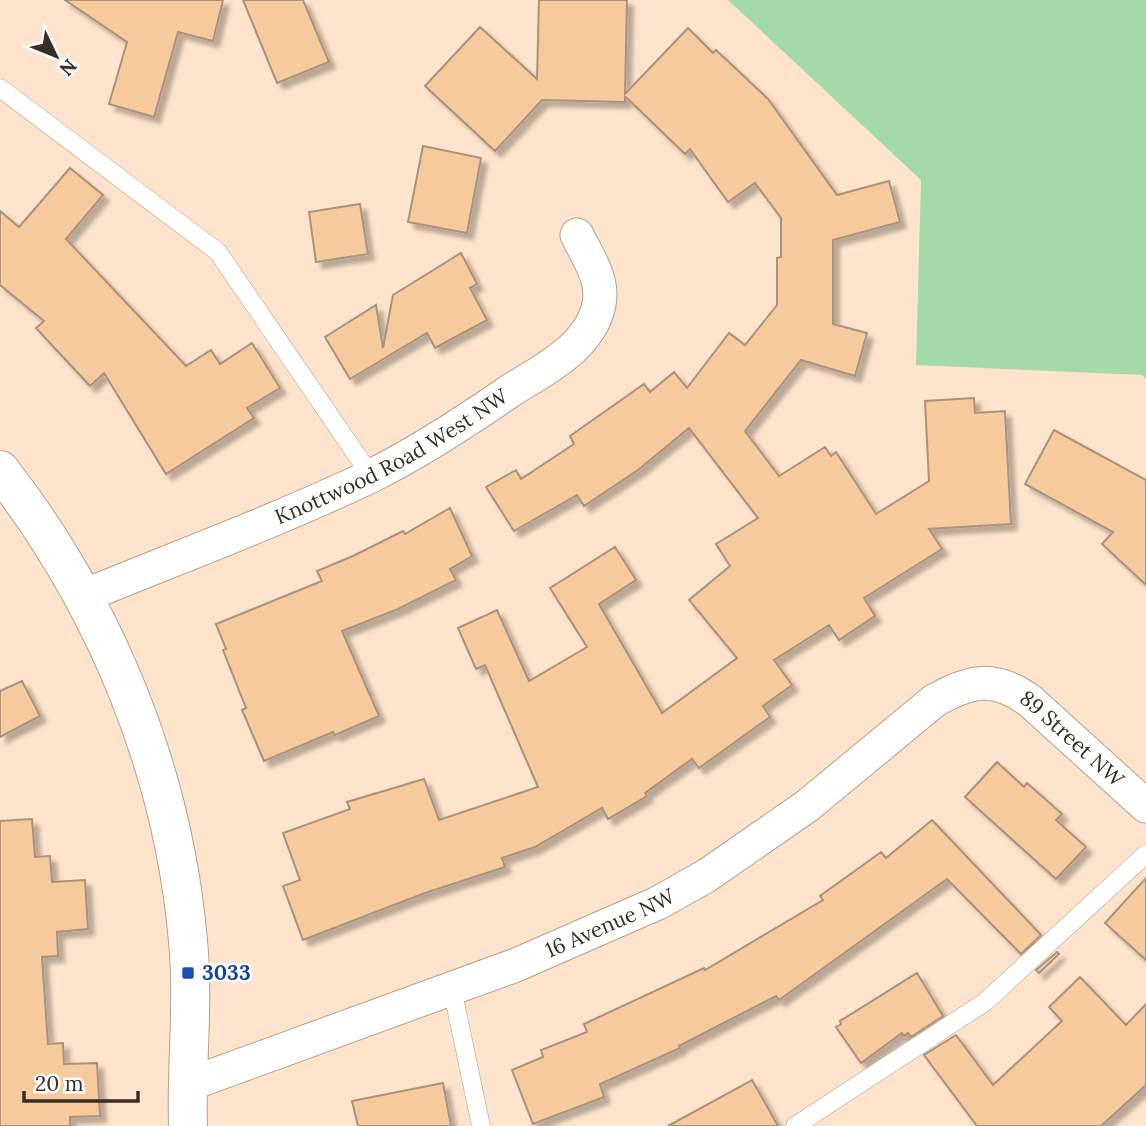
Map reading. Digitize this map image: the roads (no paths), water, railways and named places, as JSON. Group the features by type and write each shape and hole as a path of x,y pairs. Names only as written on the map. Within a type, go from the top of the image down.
{"street":[{"name":"Knottwood Road West NW","path":"84,596 371,476 459,425 552,364 573,348 588,331 599,306 601,283 577,235"},
{"path":"0,470 51,542 84,596 120,670 149,746 173,837 188,942 188,1126"},
{"name":"16 Avenue NW","path":"187,1085 452,988 575,940 657,902 706,876 807,806 934,701 969,685 990,682"},
{"name":"89 Street NW","path":"990,682 1014,689 1030,701 1146,806"}],"lane":[{"path":"0,88 218,252 371,476"},
{"path":"795,1126 985,1002 1146,854"},
{"path":"452,988 481,1126"}],"place":[{"name":"3033","path":"188,973"}]}
